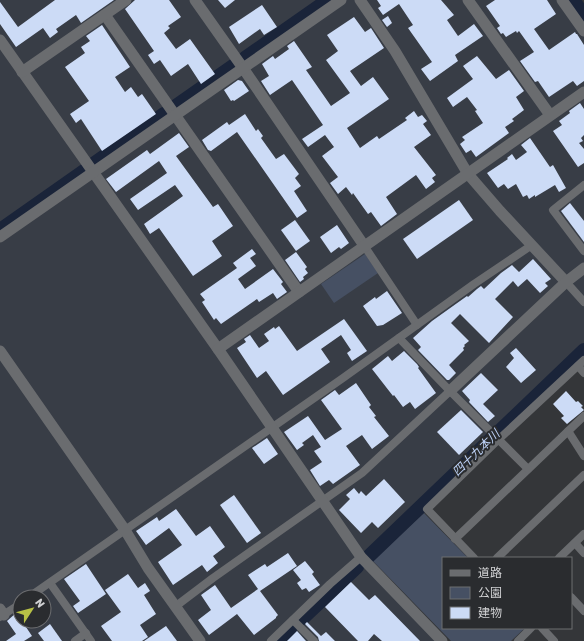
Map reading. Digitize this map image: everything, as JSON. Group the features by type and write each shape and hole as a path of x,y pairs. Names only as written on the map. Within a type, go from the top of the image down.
{"street":[{"path":"22,72 126,0"},
{"path":"195,0 243,68 417,325"},
{"path":"0,237 341,0"},
{"path":"360,0 395,51 468,174 584,302"},
{"path":"468,0 550,115"},
{"path":"562,0 584,31"},
{"path":"105,15 174,116 299,292"},
{"path":"0,40 218,349 361,557 442,641"},
{"path":"218,349 584,92"},
{"path":"584,185 553,210 584,251"},
{"path":"41,589 532,245"},
{"path":"176,606 213,578 362,473 566,282 584,268"},
{"path":"399,338 528,469"},
{"path":"0,352 125,530 148,568 200,641"},
{"path":"473,557 427,509 584,360"},
{"path":"578,366 584,373"},
{"path":"456,539 584,416"},
{"path":"568,431 584,456"},
{"path":"498,557 584,475"},
{"path":"561,557 584,534"},
{"path":"575,544 584,553"},
{"path":"271,641 361,557"},
{"path":"50,583 91,641"},
{"path":"572,598 584,611"},
{"path":"1,614 12,608"},
{"path":"293,620 314,641"},
{"path":"518,641 530,629"},
{"path":"543,629 554,641"},
{"path":"75,641 86,633"}],"shaded area":[{"path":"0,0 559,0 584,36 584,362 363,565 438,641 0,641"}],"green space":[{"path":"365,254 378,273 334,303 321,284"},
{"path":"424,513 467,557 442,557 442,629 524,629 511,641 451,641 372,560"}],"building":[{"path":"55,0 114,0 81,23 76,15 56,29 58,32 50,38 43,28 16,47 0,24 0,2 18,27"},
{"path":"135,0 169,0 181,17 168,26 170,28 164,33 176,49 190,39 215,74 201,84 188,64 171,76 160,60 154,64 148,55 154,51 125,9"},
{"path":"218,0 235,0 225,8"},
{"path":"377,0 441,0 454,15 447,20 458,36 474,24 483,36 455,55 458,61 430,81 421,69 432,62 408,28 413,25 399,4 383,15 378,8 381,6"},
{"path":"495,0 547,0 556,14 534,29 549,50 575,32 577,34 584,45 584,81 577,86 573,81 549,97 538,81 535,82 520,61 534,52 519,31 517,33 516,31 506,37 503,33 501,34 497,28 500,26 486,6"},
{"path":"262,5 277,27 264,35 260,29 239,44 229,27"},
{"path":"388,16 392,23 387,27 382,20"},
{"path":"354,17 365,32 371,28 384,48 350,71 361,86 373,77 389,99 347,128 360,148 377,136 379,139 407,120 405,118 414,111 418,117 422,115 427,121 423,124 431,135 414,147 436,175 432,178 435,182 426,189 416,175 386,197 397,214 381,226 371,212 368,214 353,193 352,195 346,187 338,194 330,183 338,177 322,156 334,147 325,135 308,147 302,139 323,125 292,80 270,95 261,81 269,76 262,64 273,56 275,59 289,49 287,46 294,41 312,67 306,70 331,106 350,93 326,60 338,51 327,35"},
{"path":"102,25 130,67 115,77 125,92 131,87 138,97 142,94 156,114 102,151 81,119 76,123 70,114 89,101 65,67 85,53 81,47 90,41 86,36"},
{"path":"477,56 496,79 509,70 524,91 516,97 524,110 512,119 514,121 505,127 509,133 476,157 471,150 466,153 460,144 465,140 462,137 483,123 475,111 477,110 467,97 453,107 447,98 473,79 463,66"},
{"path":"238,80 242,81 249,91 234,101 231,101 224,90"},
{"path":"580,103 584,109 584,135 581,138 583,141 579,143 584,149 584,163 578,167 553,131 562,125 559,121"},
{"path":"245,114 256,131 258,129 263,136 261,138 276,159 284,154 299,174 295,178 301,186 294,191 307,211 297,218 237,132 211,151 208,150 202,140 227,122 229,125"},
{"path":"179,133 189,147 176,156 213,207 218,204 233,226 212,241 222,256 193,276 159,228 150,234 144,224 183,196 175,185 138,210 130,199 167,173 159,161 116,192 106,179 147,150 150,154"},
{"path":"530,138 550,167 553,165 566,188 559,192 555,185 529,199 527,195 523,197 516,184 508,189 504,184 498,188 487,173 508,159 507,158 512,154 516,160 527,152 521,145"},
{"path":"459,200 473,220 417,259 403,239"},
{"path":"570,203 584,221 584,242 561,211"},
{"path":"295,220 310,241 296,251 281,230"},
{"path":"337,225 349,243 341,249 339,247 331,253 320,237"},
{"path":"252,249 256,254 250,258 256,266 238,279 245,289 273,269 283,282 281,284 287,292 277,299 273,293 259,302 257,299 221,324 216,318 214,320 202,302 205,300 200,294 237,268 233,263"},
{"path":"296,252 307,267 305,269 308,273 300,282 285,260"},
{"path":"533,259 551,279 545,283 548,286 540,293 527,279 518,287 513,281 495,299 513,317 489,343 460,314 451,323 469,341 464,345 464,350 449,365 456,373 449,380 447,380 418,350 421,347 413,338 432,321 467,296 468,297 481,286 484,289 512,265 519,272"},
{"path":"387,291 402,313 383,325 377,326 363,306 375,297 376,299"},
{"path":"344,319 367,351 352,361 347,353 351,350 341,335 321,349 330,362 283,395 266,371 257,378 237,348 246,342 244,339 250,335 259,348 269,341 264,334 274,327 275,329 279,326 297,351"},
{"path":"516,348 536,370 521,383 506,367 514,358 510,353"},
{"path":"404,351 417,364 419,367 418,368 436,393 415,409 410,402 403,407 372,369 388,356 392,361"},
{"path":"481,373 498,390 483,404 495,416 488,422 469,402 470,400 462,391"},
{"path":"356,383 371,405 369,407 376,416 374,417 389,436 372,449 362,435 346,446 360,465 333,484 329,480 320,486 310,470 322,462 314,451 321,447 313,435 302,443 304,445 297,450 284,432 308,416 325,440 342,429 321,400 335,390 339,395"},
{"path":"566,391 576,402 578,401 583,406 581,407 584,410 567,424 561,418 564,416 553,404"},
{"path":"461,410 483,432 459,455 437,432"},
{"path":"267,438 278,454 264,464 252,448"},
{"path":"384,479 405,502 378,528 372,522 361,533 339,510 350,499 346,495 354,488 359,494 361,491 366,496"},
{"path":"234,495 261,533 247,543 220,505"},
{"path":"176,509 196,536 210,526 225,547 213,556 218,563 207,572 202,565 173,585 158,562 182,545 169,528 146,545 136,531 157,517 159,521"},
{"path":"288,553 297,566 260,591 278,615 276,618 254,635 237,614 209,635 198,620 211,610 201,595 215,585 231,608 258,589 248,575 265,564 267,567"},
{"path":"305,561 314,572 312,574 320,585 309,592 306,588 302,590 297,583 301,580 293,570"},
{"path":"86,564 106,594 78,613 73,606 80,601 64,579"},
{"path":"128,574 138,588 145,583 150,591 144,595 156,614 140,625 148,637 142,641 112,641 101,626 121,612 105,590"},
{"path":"351,582 369,600 375,595 420,641 382,641 374,634 368,641 358,641 325,607"},
{"path":"12,617 12,628 7,621"},
{"path":"307,622 321,636 326,632 335,641 319,641 318,637 305,624"},
{"path":"166,626 177,641 144,641"},
{"path":"52,627 62,641 44,641 38,633 43,629 52,629"},
{"path":"13,629 27,629 32,636 24,641 6,641 16,634"},
{"path":"297,631 306,641 287,641"}],"waterway":[{"path":"245,58 328,0"},
{"path":"573,0 584,15"},
{"path":"173,108 233,66"},
{"path":"92,165 164,114"},
{"path":"0,230 84,171"},
{"name":"四十九本川","path":"368,557 584,350"},
{"name":"四十九本川","path":"303,618 357,567"},
{"name":"四十九本川","path":"279,641 290,630"}]}
